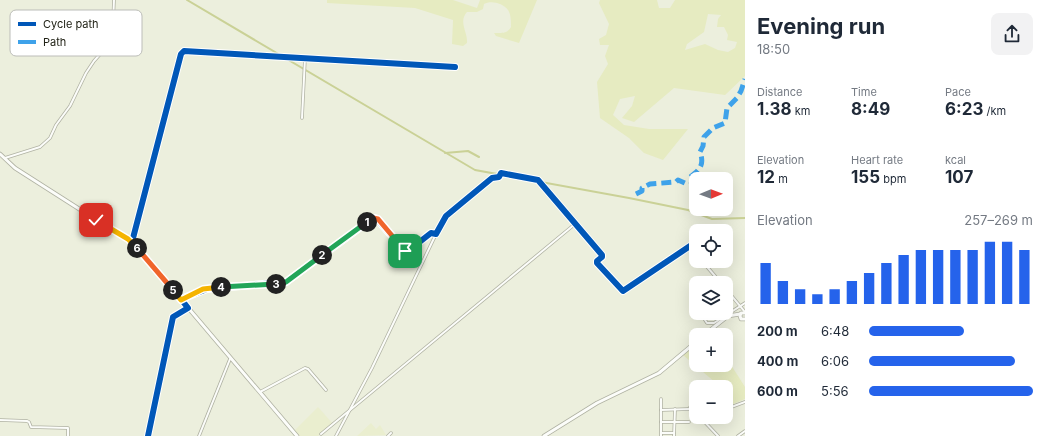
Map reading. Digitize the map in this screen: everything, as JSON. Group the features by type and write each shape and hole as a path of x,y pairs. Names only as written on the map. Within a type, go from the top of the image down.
{"main road":[{"path":"0,154 14,168 132,242 297,436"},
{"path":"712,328 723,319 732,316 742,314 745,319"},
{"path":"544,436 619,391 651,378 689,348"}],"street":[{"path":"114,0 114,10"},
{"path":"132,242 182,52 282,56 455,67"},
{"path":"5,158 40,147 50,138 56,125 70,106 86,72 98,56"},
{"path":"302,118 305,58"},
{"path":"181,300 207,288 286,282 373,218 378,219 407,251 431,232 436,234 336,436"},
{"path":"321,434 575,224"},
{"path":"708,268 715,276"},
{"path":"733,297 741,306 742,314"},
{"path":"733,310 745,303"},
{"path":"705,320 707,323 714,323 717,320"},
{"path":"199,436 230,358"},
{"path":"259,393 305,368 308,369 326,390"},
{"path":"661,399 661,435 674,435 674,409"},
{"path":"733,406 745,402"},
{"path":"661,410 689,409"},
{"path":"0,420 27,421 31,427 68,428 68,436"},
{"path":"661,422 689,422"},
{"path":"707,424 718,436"},
{"path":"738,436 745,430"},
{"path":"388,436 392,433"}],"shaded area":[{"path":"327,0 453,0 477,8 480,0 537,0 519,43 496,36 494,33 504,33 511,27 510,16 506,8 497,3 490,2 484,4 483,9 477,12 467,12 464,16 463,23 467,43 463,46 452,44 453,20 415,8 327,3"},
{"path":"600,0 657,0 659,8 670,8 675,0 745,0 745,76 725,95 674,88 634,122 622,118 632,106 635,96 620,99 613,115 624,125 649,129 688,129 663,160 644,153 629,138 600,118 597,82 608,64 605,56 609,45 600,45 599,39 606,35 609,24 599,3","holes":["708,14 721,15 718,19 717,27 724,27 728,35 727,40 737,42 735,48 728,52 718,50 705,44 685,50 687,44 704,32"]},
{"path":"689,350 689,360 683,355"},
{"path":"733,368 745,387 745,399 733,404 733,380 712,380 703,372 733,372"},
{"path":"318,407 333,424 318,436 299,436 294,431"},
{"path":"371,423 376,429 380,425 386,435 357,436"}],"waterway":[{"path":"187,0 475,170 688,210 712,219 745,218"},
{"path":"445,153 468,151 479,157"}],"marked path":[{"path":"636,194 642,191 642,188 650,184 676,182 678,180 689,185 694,185 689,178 700,167 702,161 700,152 703,146 704,137 713,128 725,123 727,108 737,98 745,79"}],"cycle path":[{"path":"132,242 181,54 184,51 455,67"},
{"path":"148,436 173,317 188,308 181,299 207,289 286,282 373,218 377,219 405,251 408,251 431,233 436,234 446,216 492,178 499,177 501,173 538,180 602,255 597,263 623,291 689,247"}],"route":[{"path":"96,220 134,244 181,300 207,288 286,282 375,217 405,251"}]}
